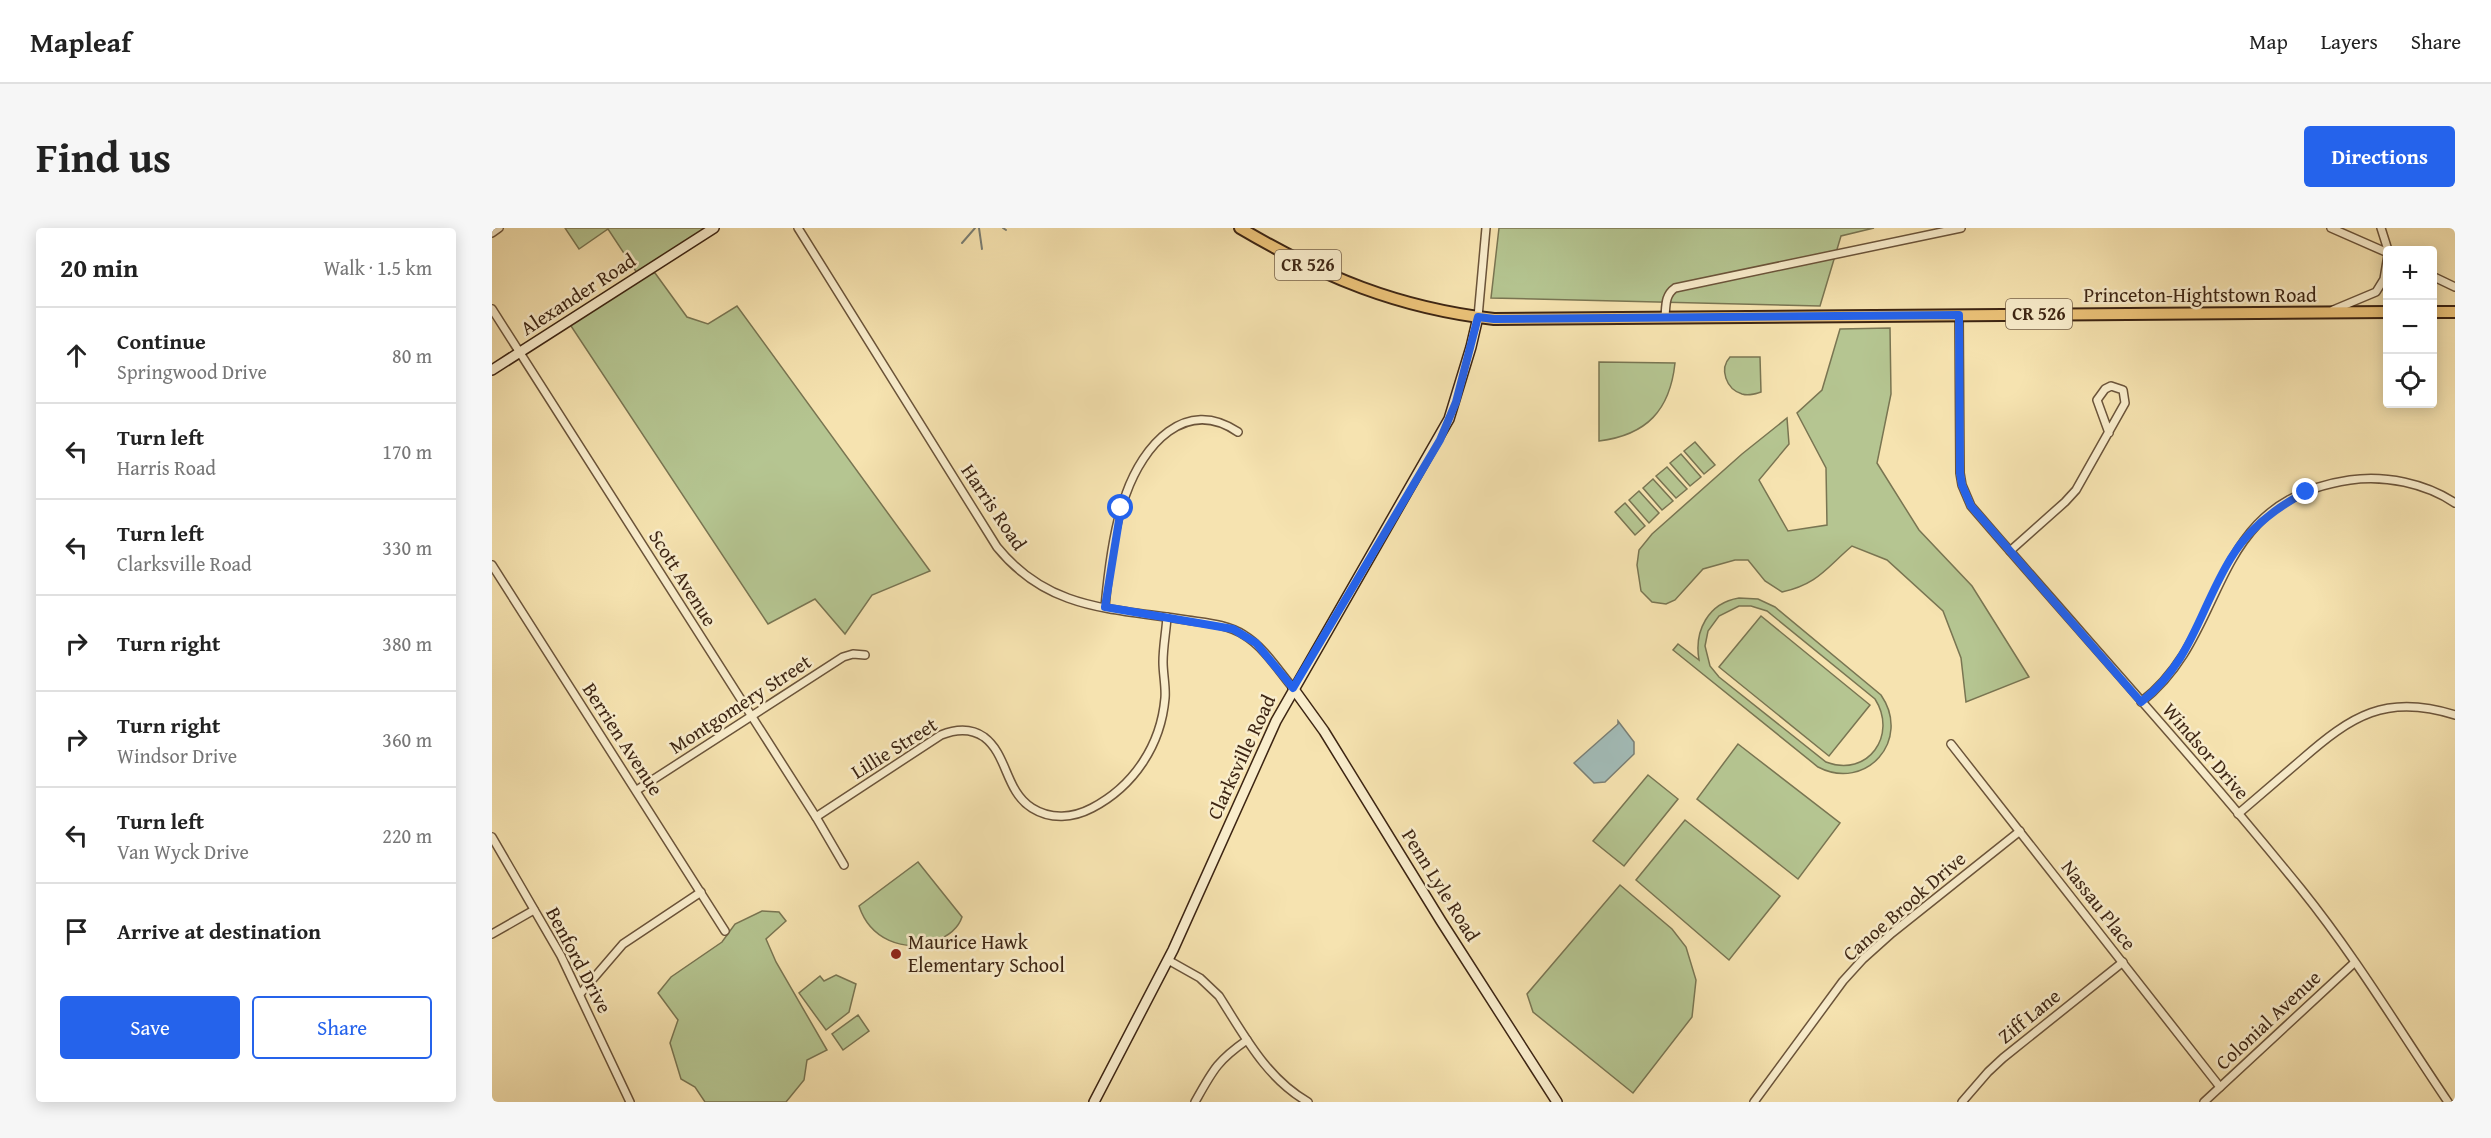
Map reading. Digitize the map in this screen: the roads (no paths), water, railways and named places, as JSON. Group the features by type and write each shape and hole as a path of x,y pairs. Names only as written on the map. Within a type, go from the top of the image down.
{"main road":[{"name":"Princeton-Hightstown Road","path":"1240,228 1340,280 1395,300 1431,309 1494,319 2383,312"},
{"path":"2437,312 2455,312"}],"street":[{"path":"492,233 499,228"},
{"name":"Alexander Road","path":"492,370 714,228"},
{"name":"Harris Road","path":"798,228 997,547 1021,572 1049,592 1082,603 1221,625 1244,635 1260,648 1293,688"},
{"name":"Clarksville Road","path":"1094,1102 1168,960 1258,758 1293,688 1440,440 1456,402 1478,317 1486,228"},
{"path":"1665,316 1666,300 1675,288 1961,228"},
{"path":"2331,228 2383,251"},
{"path":"2381,228 2386,246"},
{"path":"2437,278 2455,287"},
{"path":"2328,312 2376,292 2383,281"},
{"name":"Scott Avenue","path":"492,309 816,817 844,865"},
{"name":"Windsor Drive","path":"1959,315 1962,485 1971,506 2301,890 2354,963 2448,1102"},
{"path":"2010,551 2076,490 2109,434 2126,403 2123,390 2118,387 2105,389 2097,400 2109,434"},
{"path":"1105,607 1121,508 1133,476 1148,453 1165,432 1185,422 1210,420 1238,432"},
{"path":"2141,702 2161,685 2182,658 2225,570 2240,545 2263,520 2291,500 2331,484 2378,479 2415,485 2433,491 2455,503"},
{"name":"Berrien Avenue","path":"492,565 725,931"},
{"name":"Lillie Street","path":"816,817 941,735 956,730 974,732 990,741 1011,787 1017,796 1034,810 1053,816 1064,816 1085,811 1100,804 1137,772 1150,752 1160,727 1166,695 1163,660 1167,616"},
{"name":"Montgomery Street","path":"637,790 843,657 853,654 865,655"},
{"name":"Penn Lyle Road","path":"1293,688 1324,731 1441,921 1557,1102"},
{"path":"2238,814 2334,731 2362,715 2386,708 2408,706 2439,710 2455,715"},
{"name":"Nassau Place","path":"1951,744 2220,1087"},
{"name":"Canoe Brook Drive","path":"1754,1102 1843,981 1863,959 1892,933 2020,831"},
{"name":"Benford Drive","path":"492,837 580,994 630,1102"},
{"path":"580,994 623,944 701,892"},
{"path":"492,934 534,910"},
{"path":"1168,960 1209,986 1219,996 1247,1040 1277,1079 1308,1102"},
{"name":"Ziff Lane","path":"1962,1102 2002,1058 2123,962"},
{"name":"Colonial Avenue","path":"2204,1102 2354,963"},
{"path":"1195,1102 1224,1056 1247,1040"}],"water":[{"path":"1618,721 1634,742 1634,754 1605,782 1594,783 1574,763 1618,724"}],"waterway":[{"path":"962,243 975,228"},
{"path":"979,228 982,249"}],"place":[{"name":"Maurice Hawk Elementary School","path":"896,954"}]}
